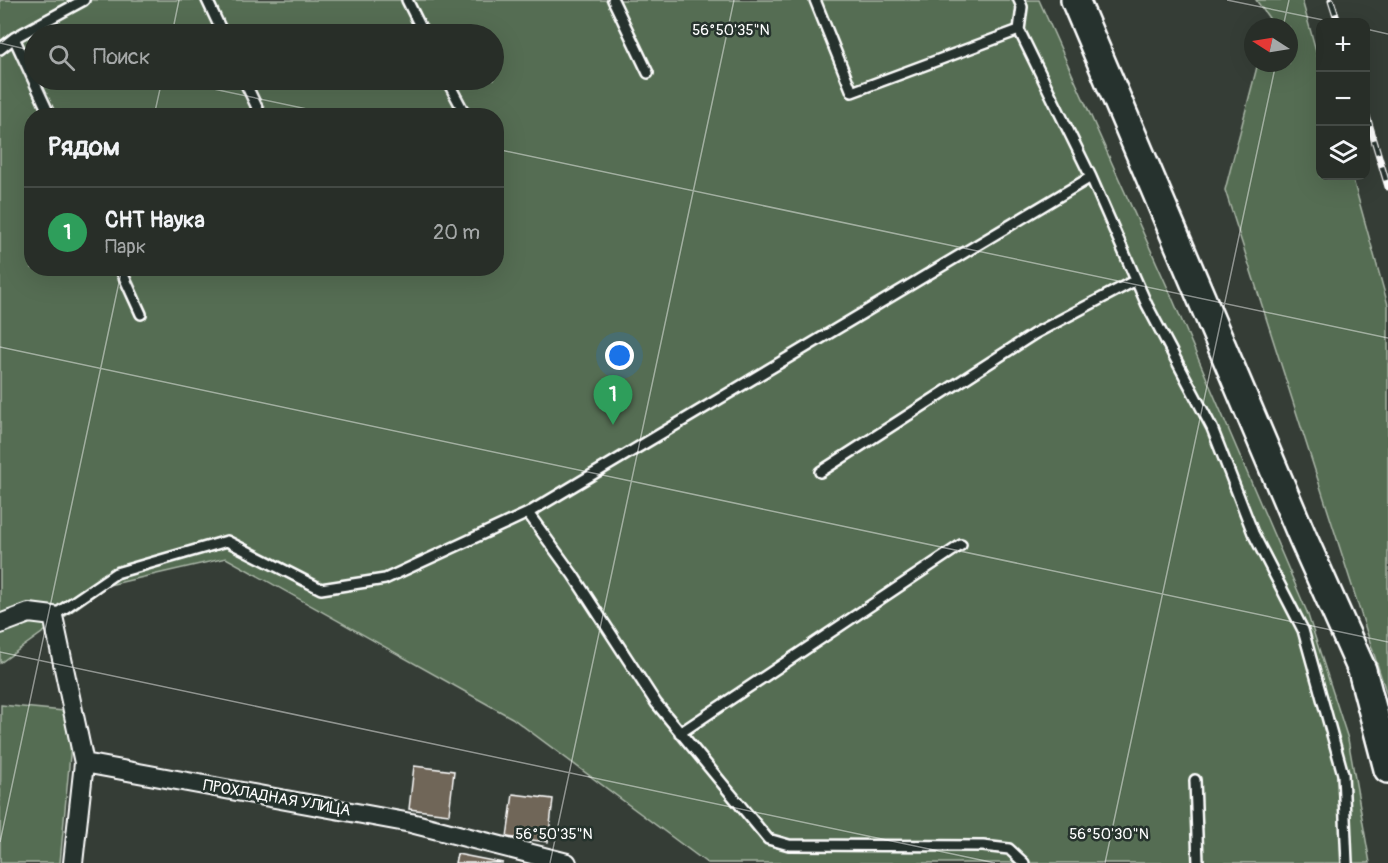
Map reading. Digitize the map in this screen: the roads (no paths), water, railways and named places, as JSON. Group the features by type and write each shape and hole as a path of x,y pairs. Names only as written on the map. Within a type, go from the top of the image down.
{"street":[{"path":"1075,0 1303,538 1362,670 1388,769"},
{"path":"0,624 29,614 53,616 84,764 73,863"},
{"name":"ПРОХЛАДНАЯ УЛИЦА","path":"84,764 411,823 567,863"}],"lane":[{"path":"40,24 84,0"},
{"path":"207,0 218,24"},
{"path":"406,0 419,24"},
{"path":"613,0 648,73"},
{"path":"815,0 852,92 1019,30"},
{"path":"1019,0 1022,7 1019,30 1091,177 1136,280 1212,428 1253,533 1303,630 1343,774 1347,863"},
{"path":"0,50 24,33"},
{"path":"14,38 24,60"},
{"path":"38,90 46,108"},
{"path":"249,90 257,108"},
{"path":"452,90 462,108"},
{"path":"53,616 116,573 227,541 321,590 384,579 528,513 1091,177"},
{"path":"124,276 141,314"},
{"path":"820,472 1034,334 1136,280"},
{"path":"528,513 573,575 656,704 768,839 789,845 983,846 1009,849 1024,863"},
{"path":"680,733 961,545"},
{"path":"1195,780 1198,863"}],"railway":[{"path":"1331,0 1337,18"},
{"path":"1370,126 1388,187"}],"place":[{"name":"СНТ Наука","path":"613,425"}]}
